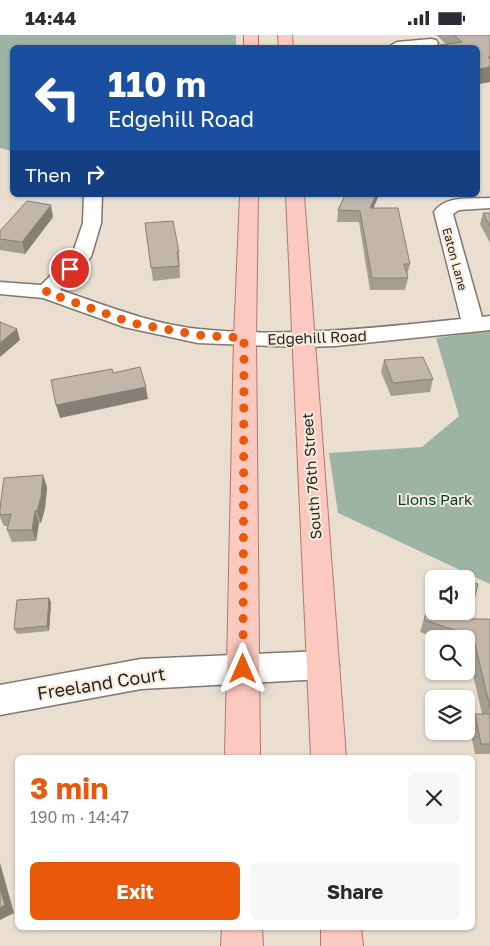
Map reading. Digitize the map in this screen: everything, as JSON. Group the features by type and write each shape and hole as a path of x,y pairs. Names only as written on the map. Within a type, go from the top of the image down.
{"main road":[{"path":"243,755 244,338 249,197"},
{"name":"South 76th Street","path":"295,197 329,755"},
{"path":"242,930 242,946"},
{"path":"341,930 342,946"}],"street":[{"path":"409,45 432,43"},
{"path":"46,292 82,257 92,223 93,197"},
{"name":"Eaton Lane","path":"482,323 442,212 456,205 490,203"},
{"name":"Edgehill Road","path":"0,288 46,292 132,323 198,335 303,340 335,339 482,323"},
{"name":"Freeland Court","path":"0,700 141,674 323,665"}],"green space":[{"path":"0,35 236,35 236,45 10,45 10,150 0,148"},
{"name":"Lions Park","path":"490,330 490,584 475,577 475,570 460,570 338,513 329,453 422,447 459,416 436,338"}],"building":[{"path":"454,35 490,35 490,57 488,57 490,59 490,67 480,69 480,45 440,45 462,42"},
{"path":"344,197 375,197 370,208 398,208 410,264 404,264 408,278 372,278 360,211 338,210"},
{"path":"27,201 51,205 22,242 0,239 0,231"},
{"path":"483,213 490,213 490,226"},
{"path":"173,221 179,252 177,252 179,266 151,268 145,223"},
{"path":"0,322 17,329 0,343"},
{"path":"423,357 433,379 393,383 384,360"},
{"path":"140,367 146,387 56,405 51,380 112,369 113,373"},
{"path":"43,475 41,497 37,511 35,511 32,530 7,530 11,514 0,515 4,478"},
{"path":"475,583 478,584 475,596"},
{"path":"49,598 47,626 14,629 17,600"},
{"path":"425,617 425,620 490,619 490,707 475,644 475,630 455,630 424,620"},
{"path":"475,714 490,714 490,744 481,744"},
{"path":"0,888 5,905 0,908"}],"route":[{"path":"70,269 46,292 132,323 198,335 244,338 243,669"}]}
